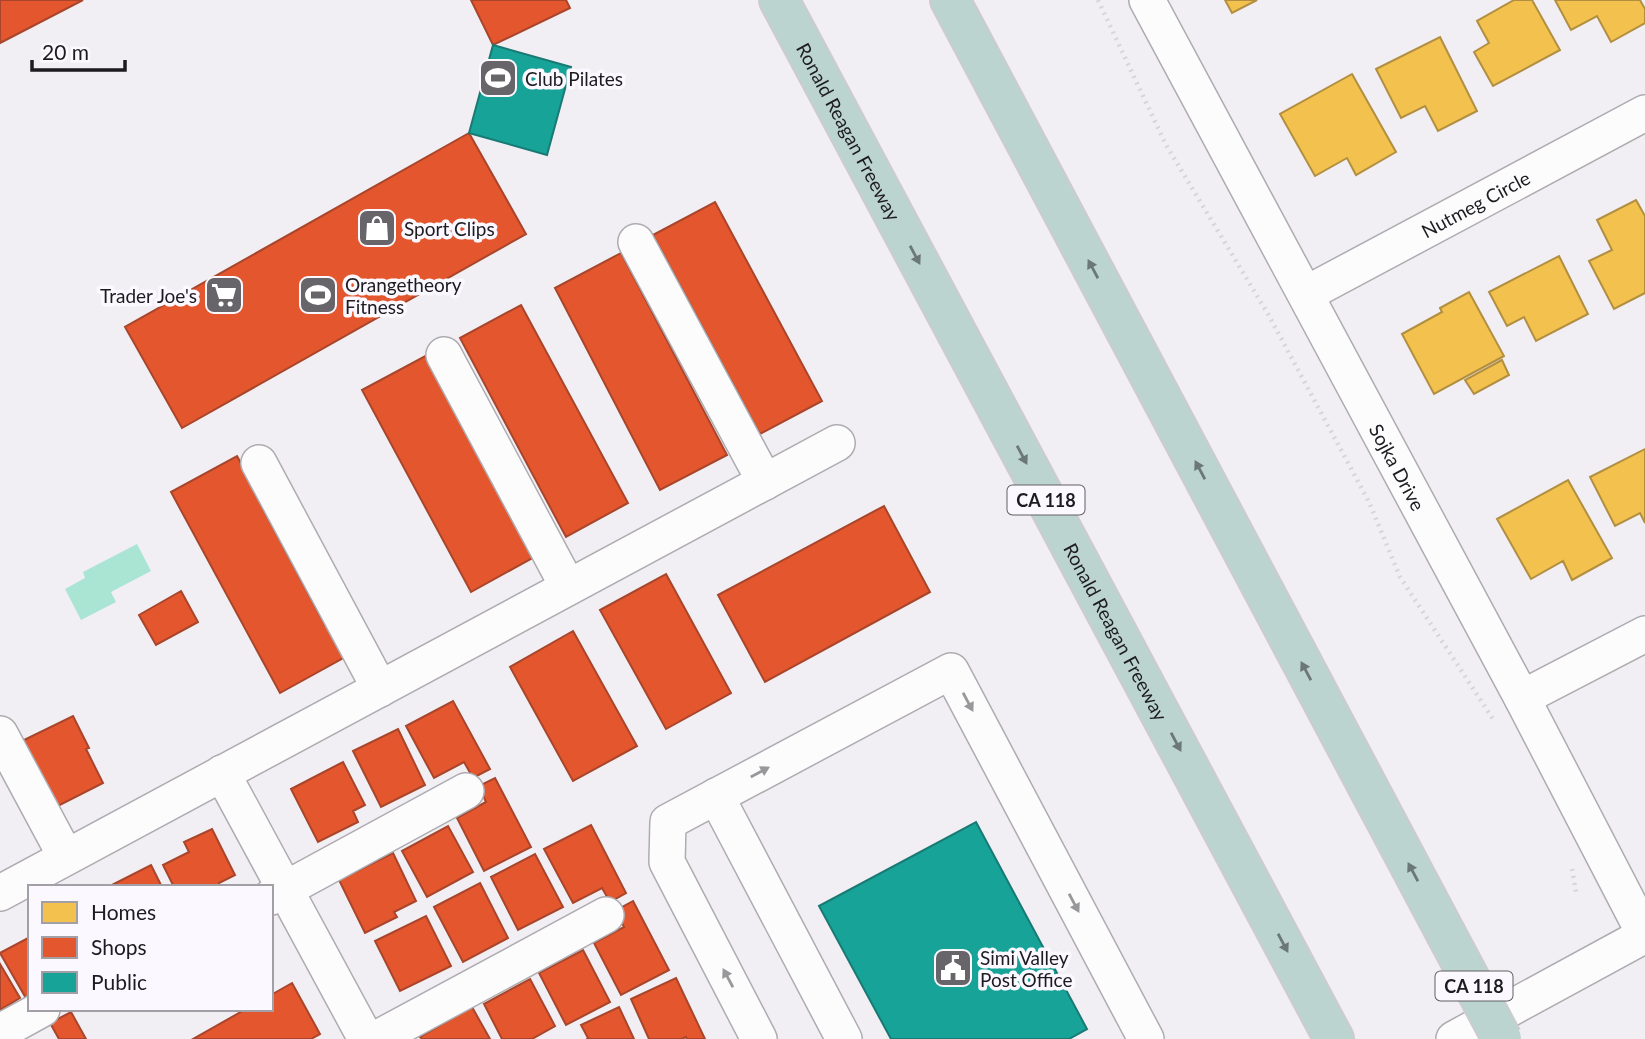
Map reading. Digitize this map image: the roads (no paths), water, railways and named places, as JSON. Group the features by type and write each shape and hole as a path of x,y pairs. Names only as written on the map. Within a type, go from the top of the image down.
{"highway":[{"name":"Ronald Reagan Freeway","path":"779,0 1334,1039"},
{"name":"CA 118","path":"950,0 1502,1039"}],"street":[{"name":"Sojka Drive","path":"1147,0 1522,698 1645,935"},
{"name":"Nutmeg Circle","path":"1306,294 1645,113"},
{"path":"636,242 765,482"},
{"path":"444,355 568,587"},
{"path":"0,893 837,443"},
{"path":"259,463 380,689"},
{"path":"1522,698 1645,634"},
{"path":"759,1039 667,862 668,822 951,671 1146,1039"},
{"path":"0,734 66,858"},
{"path":"222,773 279,893 366,1038 606,915"},
{"path":"279,893 466,792"},
{"path":"716,796 844,1039"},
{"path":"1454,1039 1645,935"},
{"path":"0,1032 38,1011"}],"place":[{"name":"Club Pilates","path":"498,78"},
{"name":"Sport Clips","path":"377,228"},
{"name":"Trader Joe's","path":"224,295"},
{"name":"Orangetheory Fitness","path":"318,295"},
{"name":"Simi Valley Post Office","path":"953,968"}]}
